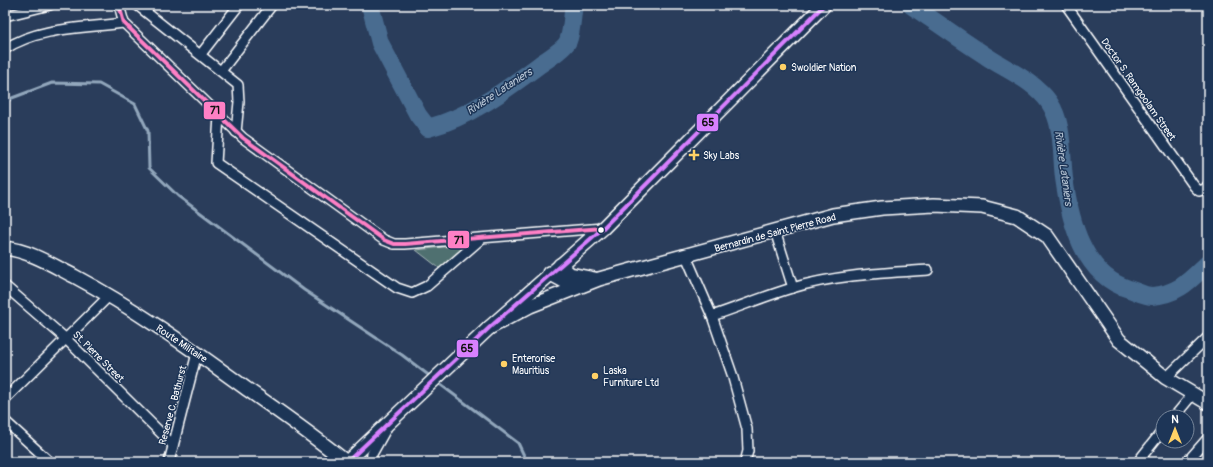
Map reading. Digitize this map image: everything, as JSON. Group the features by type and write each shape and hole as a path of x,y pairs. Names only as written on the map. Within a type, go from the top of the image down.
{"main road":[{"path":"347,462 489,328 603,228 824,5"},
{"name":"Bernardin de Saint Pierre Road","path":"489,328 530,306 599,279 833,215 882,208 934,204 982,207 1017,216 1047,236 1119,340 1166,378 1208,403"},
{"name":"Route Militaire","path":"5,248 17,249 36,256 110,295 197,353 326,445 347,462"},
{"name":"Bernardin de Saint Pierre Road","path":"560,265 570,274 599,279"},
{"path":"549,274 574,288"}],"street":[{"path":"5,16 50,5"},
{"path":"119,5 124,23 236,132 384,240 394,244 405,244 603,228"},
{"path":"137,5 238,85 239,102 236,132"},
{"path":"200,54 239,5"},
{"path":"221,71 272,5"},
{"name":"Doctor S. Ramgoolam Street","path":"1066,5 1194,186 1199,190 1205,189 1208,185"},
{"path":"5,49 18,40 47,32 124,23"},
{"path":"219,116 216,164 397,288 412,293 427,286 481,239"},
{"path":"775,231 793,288"},
{"path":"686,256 712,316 732,374 747,429 748,451 745,462"},
{"path":"712,316 793,288 838,278 868,273 928,270"},
{"name":"St. Pierre Street","path":"5,286 66,339 173,445"},
{"path":"5,399 110,295"},
{"path":"1166,378 1208,337"},
{"name":"Reserve C. Bathurst","path":"169,462 197,353"},
{"path":"1181,409 1193,394"},
{"path":"371,462 372,454 390,420"},
{"path":"5,421 50,462"},
{"path":"1187,462 1208,438"},
{"path":"1140,459 1155,440"}],"green space":[{"path":"462,245 467,246 443,271 416,250"}],"waterway":[{"name":"Rivière Lataniers","path":"370,5 380,43 418,115 428,128 459,117 488,101 560,50 568,41 574,5"},
{"name":"Rivière Lataniers","path":"911,5 977,50 1020,76 1043,94 1049,102 1054,111 1060,129 1064,178 1070,212 1082,244 1090,259 1100,272 1113,282 1140,293 1152,296 1161,295 1177,289 1208,263"},
{"path":"5,103 12,98 52,83 99,84 135,104 148,131 149,168 178,196 304,290 402,355 431,377"},
{"path":"437,382 518,443 527,462"}],"transit line":[{"name":"71","path":"119,5 124,23 243,138 384,240 394,244 405,244 603,228"},
{"name":"65","path":"347,462 489,328 603,228 824,5"}],"place":[{"name":"Swoldier Nation","path":"783,67"},
{"name":"Sky Labs","path":"694,155"},
{"name":"Enterorise Mauritius","path":"504,364"},
{"name":"Laska Furniture Ltd","path":"595,376"}]}
